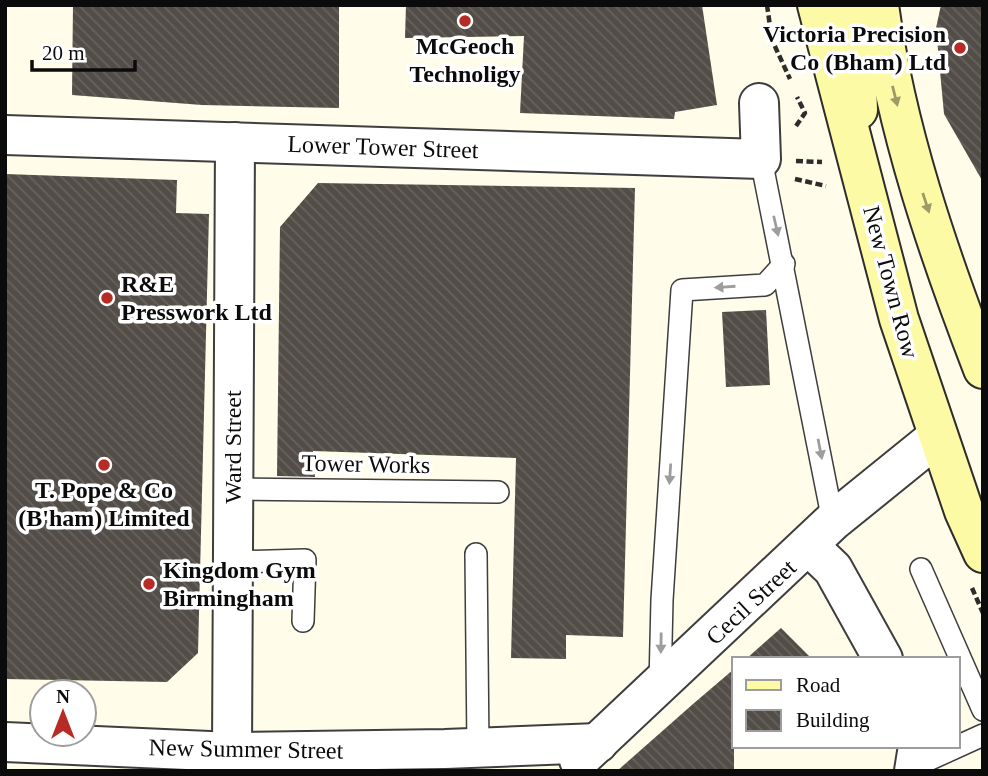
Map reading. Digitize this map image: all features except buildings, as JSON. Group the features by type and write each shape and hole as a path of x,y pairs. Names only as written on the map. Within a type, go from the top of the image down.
{"main road":[{"name":"New Town Row","path":"817,5 899,319 937,436 983,553"},
{"path":"854,5 858,161"},
{"path":"879,5 888,68 905,138 983,369"}],"street":[{"path":"759,103 761,159"},
{"name":"Lower Tower Street","path":"5,135 761,159"},
{"name":"Ward Street","path":"232,752 235,142"},
{"name":"Cecil Street","path":"567,771 822,534 937,436"},
{"path":"822,534 833,569 882,657"},
{"name":"New Summer Street","path":"5,742 232,752 463,756 598,743"}],"lane":[{"path":"761,159 784,264 822,534"},
{"path":"660,687 662,600 682,290 765,285 784,264"},
{"name":"Tower Works","path":"233,489 498,492"},
{"path":"463,756 476,554"},
{"path":"233,562 305,560 303,621"},
{"path":"921,569 960,657"},
{"path":"960,658 983,710"},
{"path":"960,744 983,735"},
{"path":"917,761 950,748"}],"path":[{"path":"761,159 858,161"}],"place":[{"name":"McGeoch Technoligy","path":"465,21"},
{"name":"Victoria Precision Co (Bham) Ltd","path":"960,48"},
{"name":"R&E Presswork Ltd","path":"107,298"},
{"name":"T. Pope & Co (B'ham) Limited","path":"104,465"},
{"name":"Kingdom Gym Birmingham","path":"149,584"}]}
